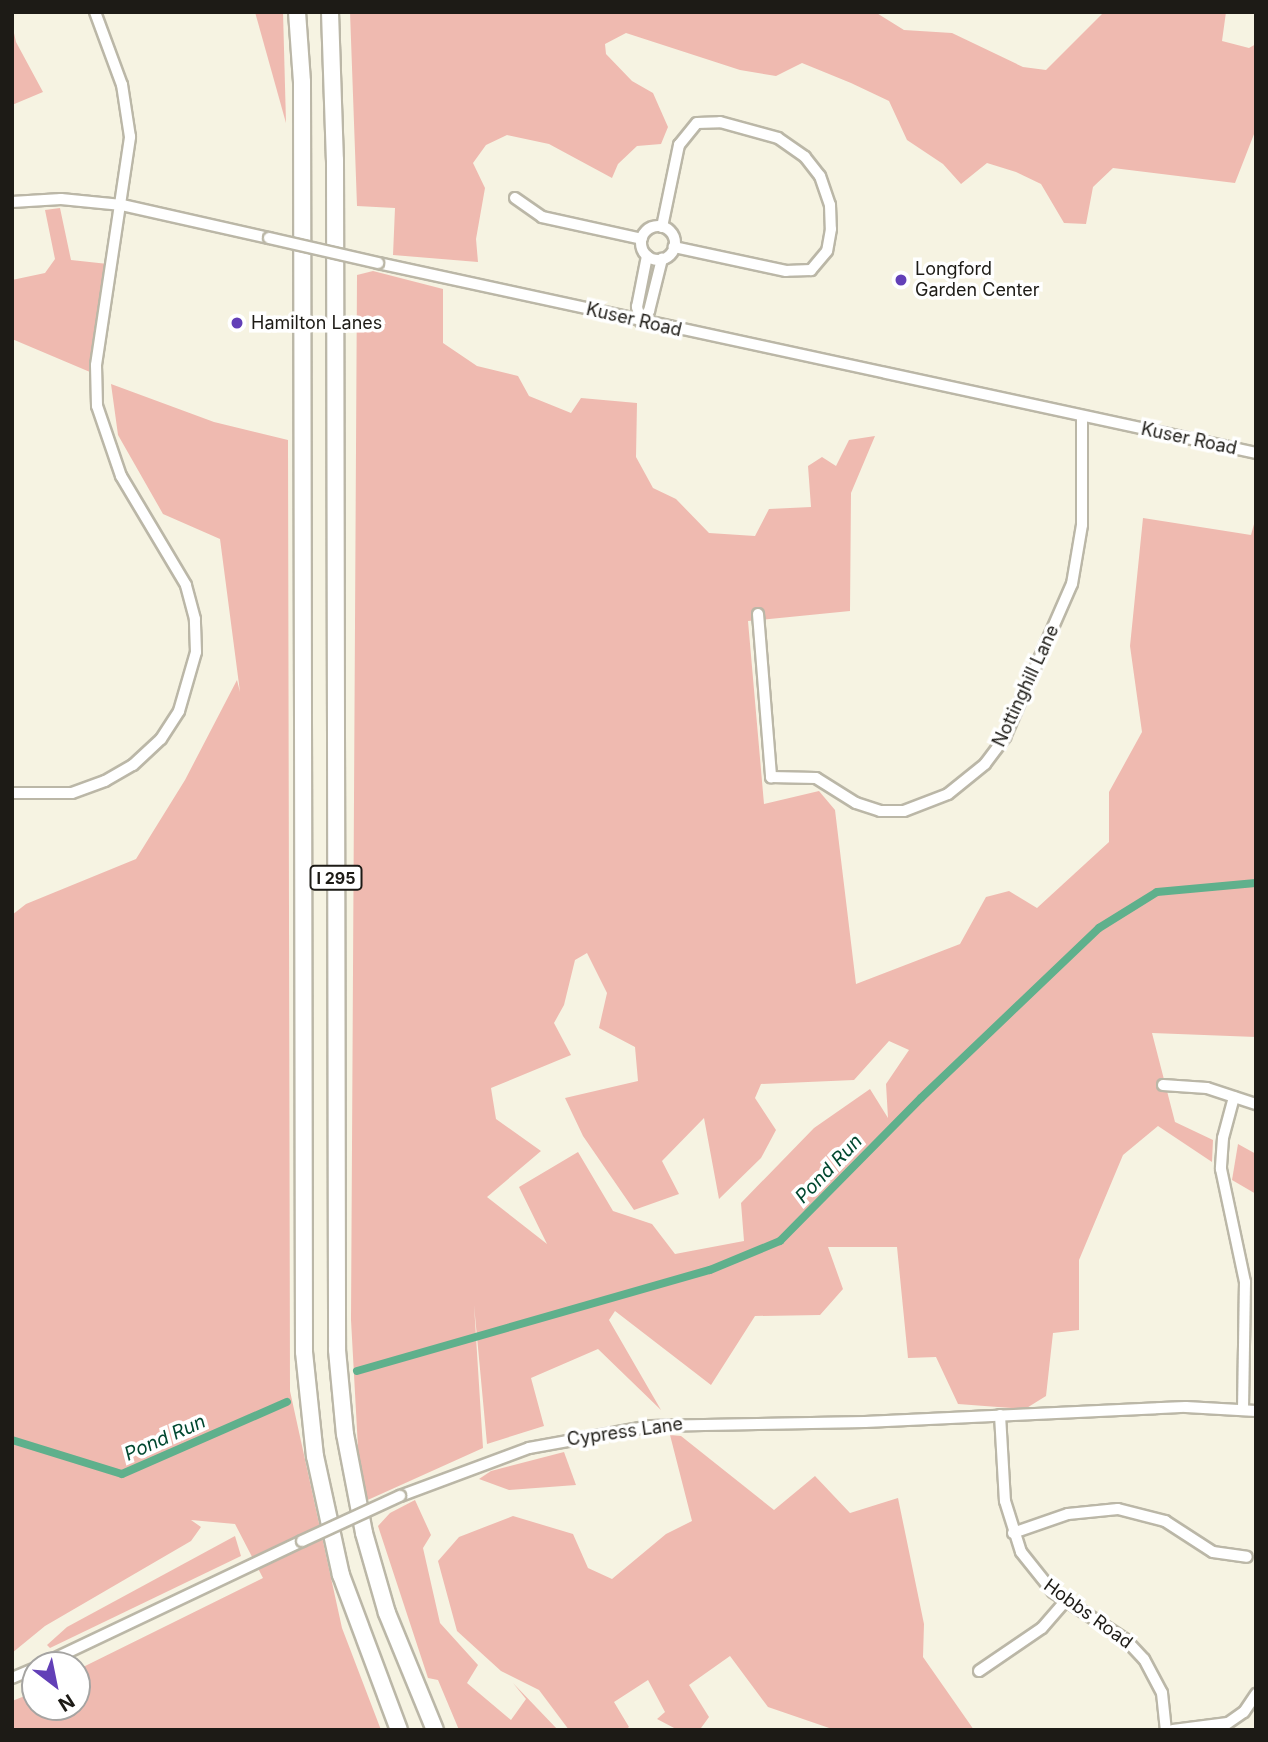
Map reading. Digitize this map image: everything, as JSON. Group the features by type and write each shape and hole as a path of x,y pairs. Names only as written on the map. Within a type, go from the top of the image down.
{"highway":[{"name":"I 295","path":"297,12 302,110 304,1352 315,1456 341,1575 399,1730"},
{"name":"I 295","path":"330,12 335,160 337,1350 347,1445 364,1533 387,1613 435,1730"}],"street":[{"path":"12,793 72,793 105,781 133,765 170,725 193,668 195,619 186,585 121,476 97,406 96,365 122,205 129,119 122,85 95,12"},
{"path":"662,227 679,145 697,123 720,122 778,138 805,157 820,176 830,205 831,229 827,251 811,270 786,271 674,247"},
{"name":"Kuser Road","path":"12,202 61,198 122,205 640,322 1256,453"},
{"path":"515,198 542,217 642,239"},
{"path":"642,239 651,228 662,227 672,234 674,247"},
{"path":"640,322 637,307 648,256 642,239"},
{"path":"640,322 649,311 662,259 674,247"},
{"path":"648,256 662,259"},
{"name":"Nottinghill Lane","path":"758,614 771,777 816,778 856,803 880,811 904,811 948,794 985,764 1005,737 1072,584 1082,526 1082,417"},
{"path":"1163,1085 1193,1085 1256,1104"},
{"path":"1234,1097 1223,1138 1221,1169 1250,1299 1243,1410"},
{"name":"Cypress Lane","path":"70,1651 400,1496 502,1456 610,1431 692,1422 1000,1415 1186,1407 1256,1411"},
{"name":"Hobbs Road","path":"1000,1415 1004,1495 1013,1533 1031,1567 1065,1602 1120,1636 1144,1659 1161,1693 1166,1730"},
{"path":"1013,1533 1068,1514 1118,1509 1166,1521 1213,1552 1247,1557"},
{"path":"979,1671 1042,1628 1065,1602"},
{"path":"1173,1730 1228,1723 1244,1712 1256,1694"}],"shaded area":[{"path":"255,12 283,12 286,123"},
{"path":"350,12 875,12 904,30 952,33 1023,67 1046,70 1104,12 1226,12 1222,41 1249,48 1256,44 1256,129 1235,183 1113,168 1093,187 1086,224 1064,223 1041,184 1016,172 987,163 961,184 943,164 907,140 889,101 851,83 802,63 776,76 740,70 626,33 605,44 606,54 632,81 653,93 668,127 661,144 637,146 618,164 612,178 549,144 507,135 486,145 473,163 485,188 476,239 478,262 393,255 395,208 357,206"},
{"path":"12,24 16,42 43,92 12,105"},
{"path":"60,208 71,260 108,264 90,372 12,339 12,280 45,273 55,259 45,210"},
{"path":"373,271 443,289 443,343 477,366 518,376 529,396 571,413 581,398 637,403 636,457 653,488 676,499 709,533 755,536 769,509 811,507 808,466 822,457 836,466 849,440 875,436 851,493 850,611 748,621 764,804 819,791 835,810 856,984 960,944 986,897 1009,891 1037,908 1109,842 1109,792 1142,732 1130,646 1143,518 1251,535 1256,517 1256,1037 1152,1033 1175,1122 1213,1140 1212,1162 1158,1126 1123,1155 1079,1260 1079,1330 1053,1333 1046,1396 1025,1409 958,1404 936,1357 908,1358 897,1247 828,1247 843,1289 820,1315 755,1316 711,1385 615,1311 609,1320 661,1410 598,1349 531,1378 544,1426 487,1444 474,1305 483,1448 361,1503 351,1320 357,275","holes":["587,953 607,993 599,1028 635,1047 638,1081 565,1098 583,1136 634,1210 679,1194 662,1161 704,1118 719,1199 761,1158 776,1130 755,1098 761,1084 854,1080 889,1041 909,1050 886,1084 888,1118 870,1089 814,1128 741,1203 744,1241 675,1254 652,1224 613,1211 578,1152 519,1187 547,1244 487,1197 541,1151 496,1119 491,1088 571,1055 554,1023 564,1005 575,960"]},
{"path":"111,384 214,422 288,440 290,1391 342,1628 381,1730 12,1730 12,1701 21,1697 21,1721 91,1721 91,1663 263,1578 235,1524 191,1520 201,1527 191,1541 45,1626 12,1653 12,915 26,904 136,859 185,780 237,680 240,692 220,539 163,514 118,435"},
{"path":"1238,1144 1256,1154 1256,1194 1232,1180"},
{"path":"670,1435 681,1436 774,1510 815,1476 850,1513 898,1498 924,1624 923,1657 974,1730 835,1730 768,1707 730,1656 689,1685 709,1717 701,1728 676,1729 657,1719 665,1712 648,1680 614,1702 629,1727 625,1730 569,1730 539,1690 501,1671 457,1631 438,1561 459,1537 513,1516 573,1534 588,1568 612,1579 666,1534 692,1521"},
{"path":"564,1452 576,1485 509,1490 479,1479 491,1471"},
{"path":"415,1500 431,1535 423,1548 440,1623 478,1665 467,1683 511,1720 526,1699 513,1683 558,1730 459,1730 438,1680 428,1678 378,1526 390,1513"},
{"path":"235,1536 241,1556 50,1648 47,1645 67,1627"}],"waterway":[{"name":"Pond Run","path":"357,1371 710,1270 780,1241 921,1098 1099,928 1157,892 1256,883"},
{"name":"Pond Run","path":"12,1440 122,1474 287,1402"}],"place":[{"name":"Longford Garden Center","path":"901,280"},
{"name":"Hamilton Lanes","path":"237,323"}]}
